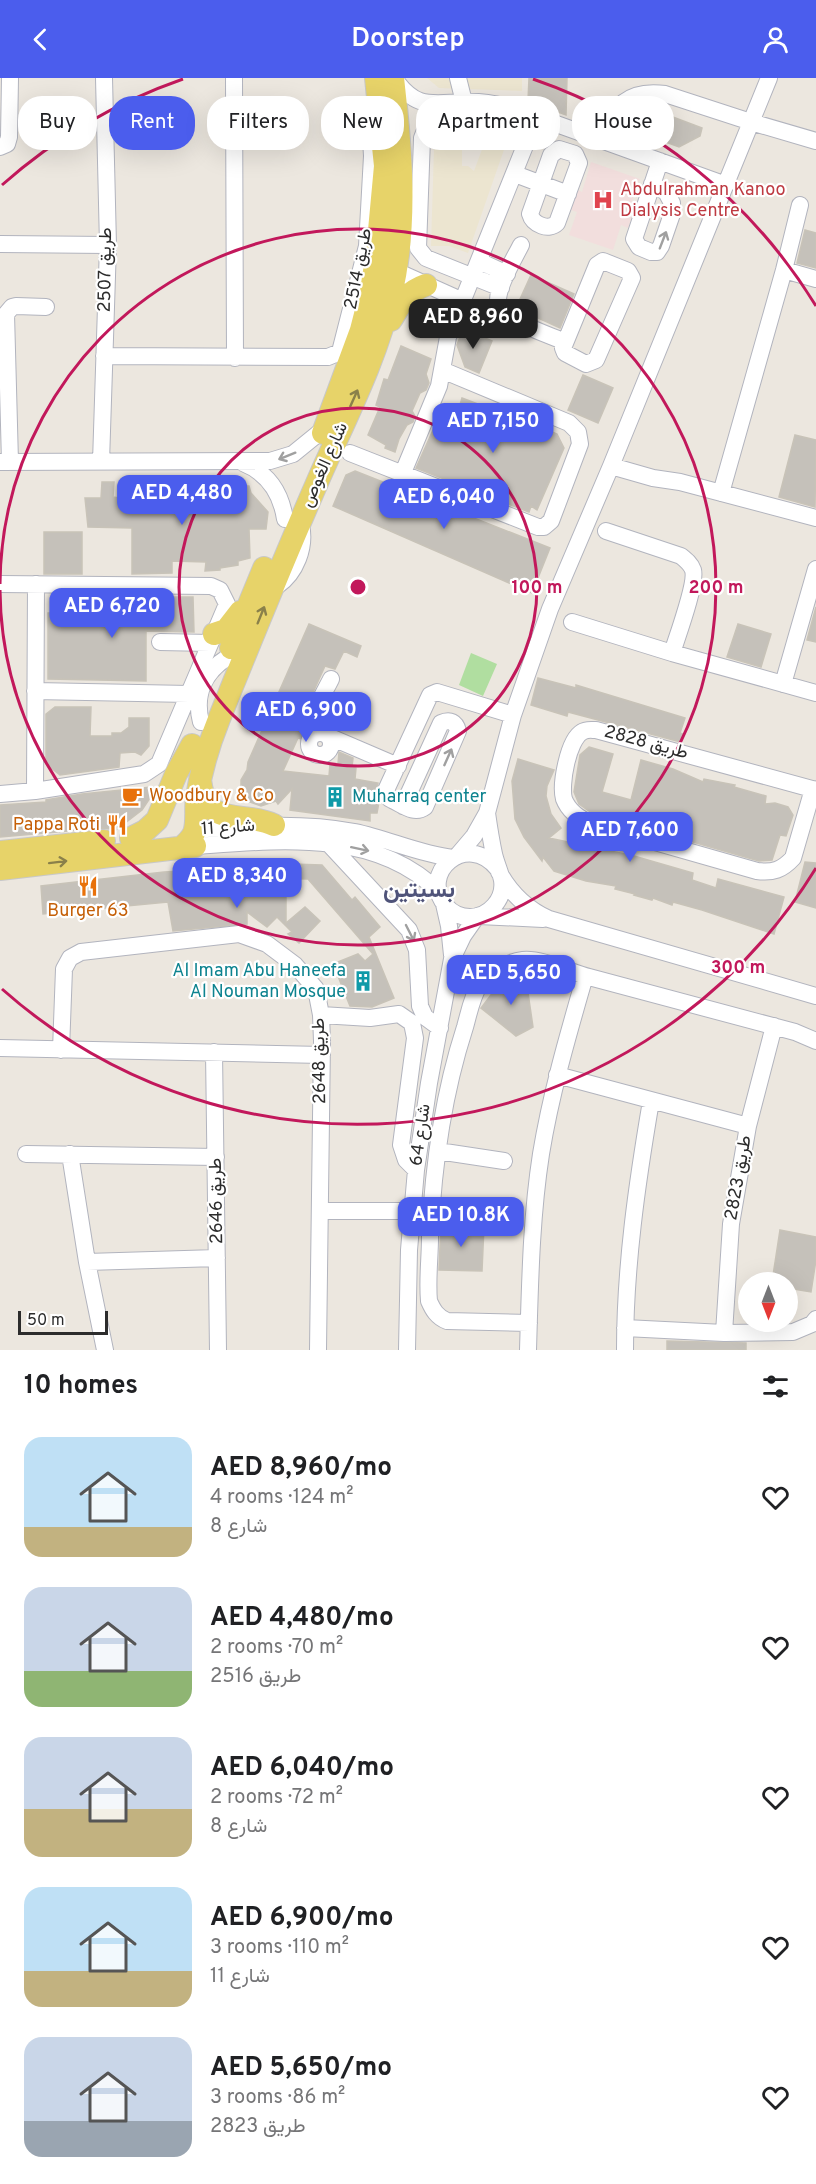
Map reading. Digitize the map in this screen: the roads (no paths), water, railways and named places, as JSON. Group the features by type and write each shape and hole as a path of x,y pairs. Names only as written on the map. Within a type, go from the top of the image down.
{"main road":[{"name":"شارع الغوص","path":"189,839 200,778 213,735 271,590 293,520 355,348 371,291 385,166 376,78"},
{"name":"شارع الغوص","path":"189,839 185,799 192,746 201,722 248,605 293,520 380,336 396,271 402,166 394,78"},
{"path":"385,166 390,192 388,254 396,271"},
{"path":"380,336 403,300 410,293 426,285"},
{"path":"212,639 226,630 238,613 248,605"},
{"path":"131,838 145,831 157,820 176,774 192,746"},
{"path":"200,778 205,799 219,814 260,820 274,825"},
{"name":"شارع 11","path":"3,866 131,838 189,839"},
{"name":"شارع 11","path":"3,866 189,839"}],"street":[{"path":"0,147 8,144 10,78"},
{"name":"طريق 2507","path":"101,462 108,245 104,78"},
{"path":"234,78 235,358"},
{"name":"طريق 2514","path":"104,356 328,357 336,354 342,348 367,246 372,156 368,78"},
{"path":"394,78 402,90 416,99"},
{"path":"458,78 460,96"},
{"path":"769,78 614,460 550,609 513,716 488,813 474,836 440,873 441,898 455,913 462,916 549,919 815,994"},
{"path":"636,96 643,93 665,93 674,96"},
{"path":"674,96 816,141"},
{"path":"560,149 575,154 579,160 579,167 557,223 553,226 548,227 534,221 530,214 541,184 553,152 560,149"},
{"path":"421,150 417,243 421,253 426,258 476,269 504,281"},
{"path":"402,475 436,393 446,345 524,150"},
{"path":"631,150 726,185"},
{"path":"652,184 660,161"},
{"path":"515,174 568,194"},
{"path":"722,493 800,205"},
{"path":"0,244 108,245"},
{"path":"520,245 497,300 498,306 506,316 565,342"},
{"path":"606,261 630,272 632,280 594,362 586,364 565,353 563,348 565,342 597,265 606,261"},
{"path":"784,270 816,279"},
{"path":"396,271 463,300"},
{"path":"46,307 12,307 6,314 3,337 5,462 270,461 293,454 325,428"},
{"path":"350,453 538,527 544,527 551,521 580,444 578,432 569,423 442,370"},
{"path":"614,460 640,476 680,482 816,518"},
{"path":"239,462 262,474 271,483 293,520"},
{"path":"606,531 681,556 693,570 693,583 672,653"},
{"path":"783,684 816,569"},
{"path":"0,584 211,586 220,590 227,604 159,764 144,774 35,791 0,794"},
{"path":"35,791 36,584"},
{"path":"572,621 672,653 816,693"},
{"path":"160,642 212,639"},
{"path":"331,679 314,716 313,725 323,734 398,766"},
{"path":"35,691 189,694"},
{"path":"404,806 441,723 447,720 457,725 459,730 425,807 418,811 404,806 390,799 386,794 428,698 437,693 513,716"},
{"path":"414,729 434,738"},
{"name":"طريق 2828","path":"589,730 596,730 815,789 793,858 777,871 767,872 592,824 580,819 571,811 562,788 563,776 576,737 589,730"},
{"path":"478,916 491,909 499,898 502,885 488,813"},
{"name":"شارع 11","path":"189,839 274,825 353,832 428,854 455,857"},
{"name":"شارع 11","path":"189,839 329,844 373,852 398,862 420,875 441,898"},
{"path":"329,844 409,930 417,950 420,1006 425,1017 440,1028"},
{"path":"455,857 472,853 479,854 492,862 520,900 549,919"},
{"name":"شارع 64","path":"407,1350 409,1250 416,1170 427,1094 452,959 449,926 441,898"},
{"name":"شارع 64","path":"452,959 463,936 478,916"},
{"name":"طريق 2648","path":"61,1050 64,969 70,958 81,952 239,934 267,944 295,965 316,989 321,1015 322,1054 318,1350"},
{"path":"529,1323 456,1323 442,1319 432,1309 428,1291 433,1186 448,1089 468,1016 486,987 502,973 527,965 549,965 774,1026 816,1041"},
{"path":"528,1350 534,1217 541,1155 557,1075 585,976"},
{"path":"321,1015 370,1018 399,1014 412,1023 415,1038 401,1144 406,1160 416,1170"},
{"name":"طريق 2823","path":"724,1333 730,1224 748,1126 774,1026"},
{"path":"795,1032 816,1035"},
{"path":"0,1048 322,1054"},
{"name":"طريق 2646","path":"214,1052 218,1350"},
{"path":"557,1075 748,1126"},
{"path":"625,1350 630,1251 637,1184 651,1101"},
{"path":"438,1151 504,1161"},
{"path":"26,1154 216,1157"},
{"path":"70,1155 87,1262 105,1350"},
{"path":"320,1211 412,1211"},
{"path":"87,1262 217,1258"},
{"path":"625,1328 724,1333 793,1332 812,1324 816,1319"}],"place":[{"name":"Abdulrahman Kanoo Dialysis Centre","path":"603,200"},
{"name":"Woodbury & Co","path":"132,796"},
{"name":"Muharraq center","path":"335,797"},
{"name":"Pappa Roti","path":"117,825"},
{"name":"Burger 63","path":"88,886"},
{"name":"Al Imam Abu Haneefa Al Nouman Mosque","path":"363,981"}],"district":[{"name":"بسيتين","path":"419,891"}]}
